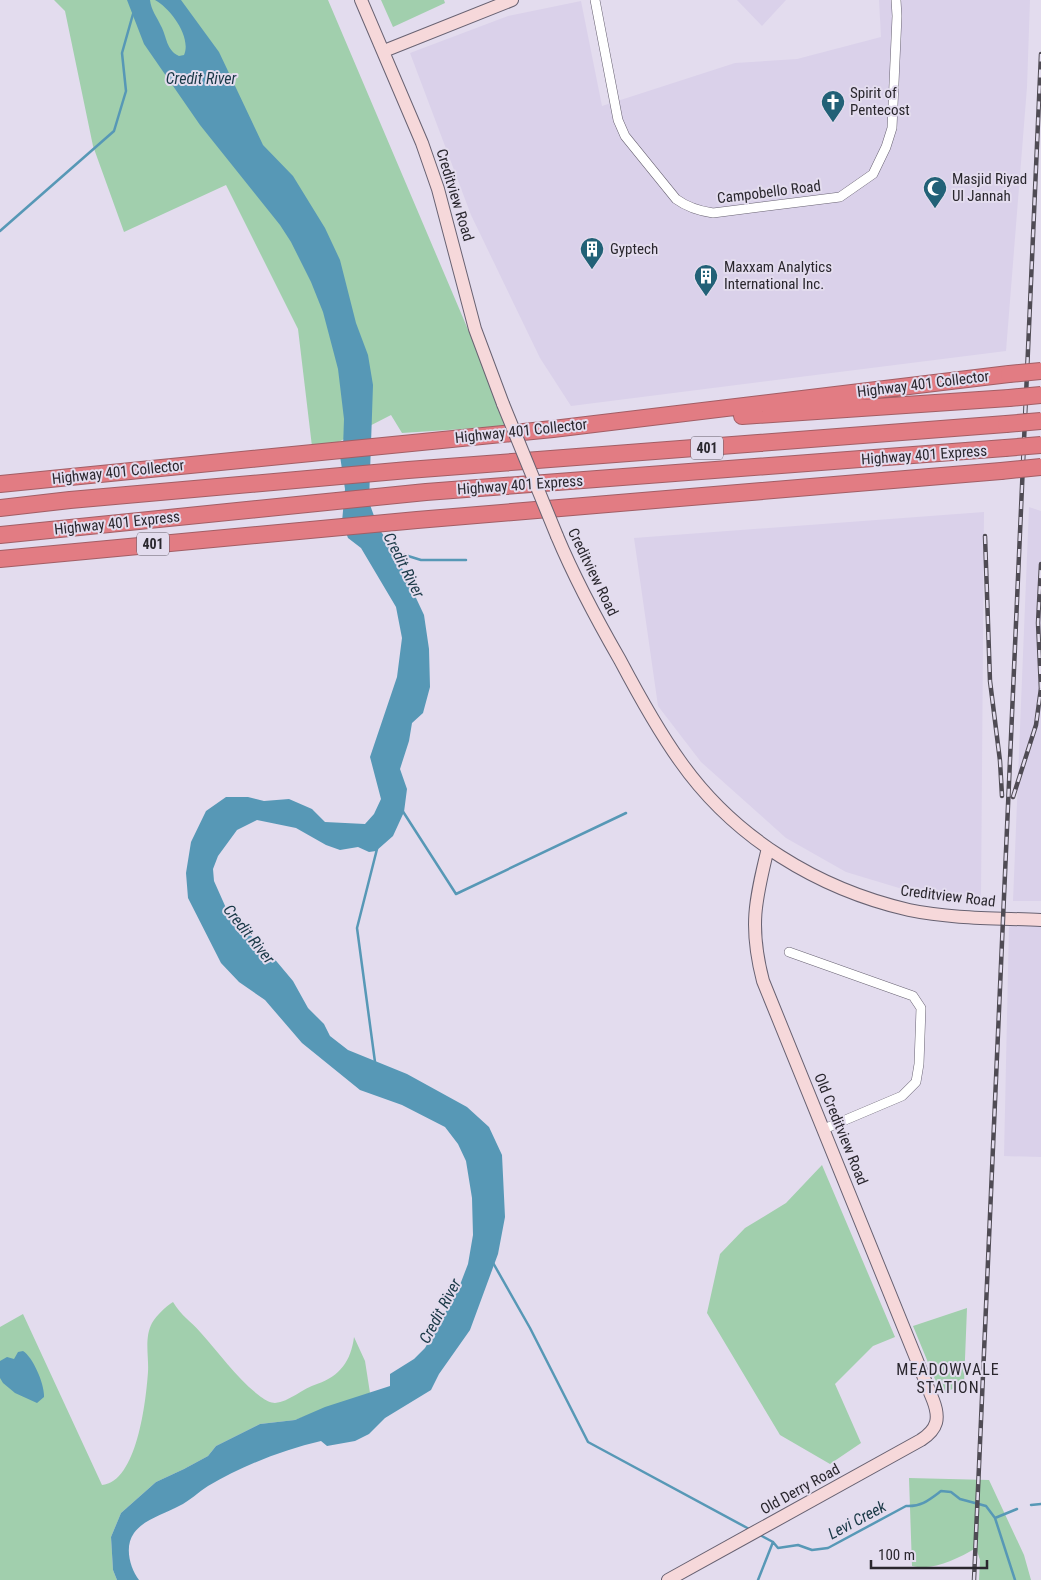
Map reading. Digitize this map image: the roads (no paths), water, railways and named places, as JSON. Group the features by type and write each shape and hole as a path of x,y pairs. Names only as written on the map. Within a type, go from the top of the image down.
{"highway":[{"name":"Highway 401 Collector","path":"0,484 414,441 553,429 1041,371"},
{"path":"553,429 1041,395"},
{"name":"Highway 401 Express","path":"0,508 408,470 1041,420"},
{"name":"Highway 401 Express","path":"0,535 410,494 1041,445"},
{"name":"401","path":"0,560 417,520 1041,467"}],"main road":[{"name":"Creditview Road","path":"361,0 384,51 438,189 475,329 503,404 557,536 598,621 639,695 680,761 730,818 768,848 814,876 882,903 912,910 950,915 1041,920"},
{"path":"384,51 512,0"},
{"name":"Old Creditview Road","path":"768,848 756,904 753,929 756,953 763,981 938,1416"},
{"name":"Old Derry Road","path":"670,1579 929,1434 934,1429 938,1416"}],"street":[{"name":"Campobello Road","path":"595,0 614,109 625,136 676,199 703,212 713,213 840,197 873,174 886,147 892,128 896,0"},
{"path":"789,952 913,996 920,1008 920,1064 916,1082 902,1096 824,1130"}],"water":[{"name":"Credit River","path":"127,0 150,0 169,47 179,56 184,55 186,48 182,32 173,16 155,0 181,0 219,52 263,145 293,176 325,228 340,260 356,323 368,355 373,385 369,502 378,527 394,551 424,615 429,649 430,687 423,713 412,723 409,741 400,769 407,789 404,812 393,836 376,851 369,852 358,847 340,850 326,845 296,828 257,820 237,830 218,856 213,869 214,881 230,917 267,950 293,981 308,1008 324,1024 330,1036 348,1050 407,1074 467,1107 489,1127 502,1155 505,1217 498,1254 470,1330 439,1374 431,1390 385,1418 369,1434 355,1441 327,1446 321,1441 263,1459 204,1488 183,1504 143,1524 134,1533 129,1545 131,1564 139,1580 117,1580 113,1570 111,1537 121,1513 156,1482 208,1456 216,1446 260,1424 295,1420 325,1407 390,1386 390,1374 414,1359 425,1348 458,1290 468,1264 473,1235 472,1198 466,1161 458,1144 445,1127 402,1105 360,1090 302,1043 265,1000 239,982 221,963 188,898 186,873 191,842 206,811 226,797 248,797 264,801 289,799 312,809 325,822 365,824 374,814 381,799 370,757 397,677 402,638 396,607 361,548 348,538 342,522 345,489 340,456 343,448 344,419 338,369 323,312 311,282 291,242 280,225 200,125 144,44"},
{"path":"23,1351 31,1359 43,1386 44,1397 37,1403 15,1393 0,1378 0,1361 7,1357 14,1359 18,1352"}],"waterway":[{"path":"0,231 114,131 126,91 122,53 133,14"},
{"path":"392,551 421,560 466,560"},
{"path":"402,810 456,894 626,813"},
{"name":"Credit River","path":"375,1062 357,928 377,849"},
{"path":"492,1261 530,1328 588,1442 751,1530"},
{"name":"Levi Creek","path":"760,1535 773,1542 778,1548 798,1545 812,1550 828,1548 906,1506 921,1504 941,1491 951,1492 960,1499 986,1506 995,1518 1015,1580"},
{"path":"1031,1505 1041,1504"},
{"path":"995,1518 1017,1509"},
{"path":"758,1580 773,1542"}],"railway":[{"path":"974,1580 1041,54"},
{"path":"985,536 990,681 1000,761 1002,796"},
{"path":"1041,564 1038,623 1041,690"},
{"path":"1013,797 1036,725 1041,688"}],"place":[{"name":"Spirit of Pentecost","path":"833,123"},
{"name":"Masjid Riyad Ul Jannah","path":"935,209"},
{"name":"Gyptech","path":"592,270"},
{"name":"Maxxam Analytics International Inc.","path":"706,297"}],"district":[{"name":"MEADOWVALE STATION","path":"948,1378"}]}
